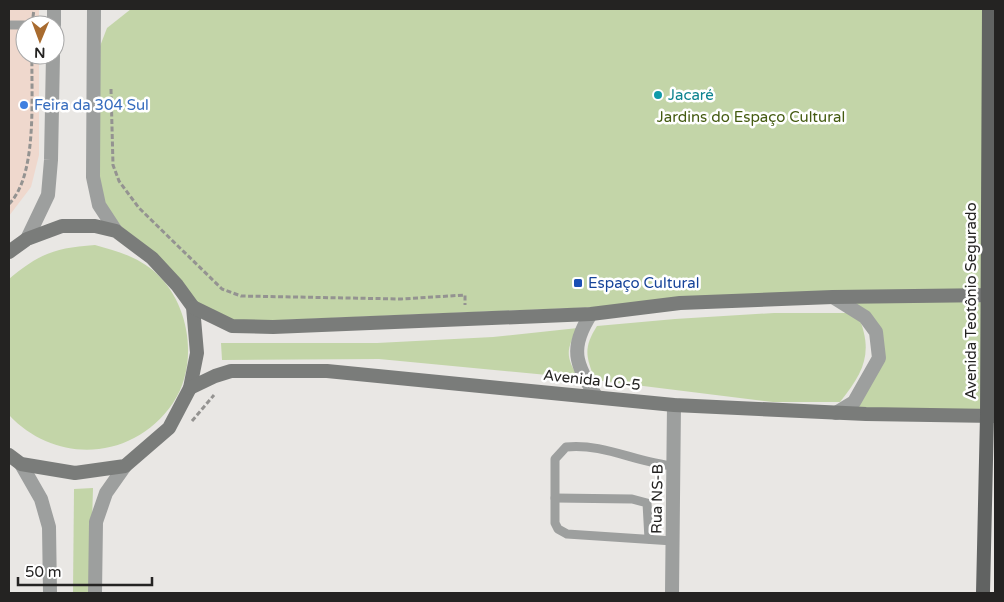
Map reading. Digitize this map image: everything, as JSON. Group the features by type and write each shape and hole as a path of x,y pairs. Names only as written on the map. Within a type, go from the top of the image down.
{"main road":[{"name":"Avenida Teotônio Segurado","path":"983,593 991,416 990,9"},
{"path":"9,252 27,239 62,226 95,226 116,231 152,258 178,285 193,307 197,353 190,388 168,428 125,466 75,473 21,464 9,455"},
{"path":"193,307 232,326 348,325 466,318 591,314 680,303 833,296 992,295"},
{"name":"Avenida LO-5","path":"190,388 215,376 232,371 327,371 674,405 836,413 991,416"}],"street":[{"path":"94,9 93,177 99,205 116,231"},
{"path":"27,239 48,195 51,160 53,65"},
{"path":"833,296 865,317 876,332 879,358 854,402 836,413"},
{"path":"591,314 577,341 576,358 584,377 596,396"},
{"name":"Rua NS-B","path":"672,593 674,405"},
{"path":"21,464 41,499 49,527 50,593"},
{"path":"95,593 96,522 106,493 125,466"}],"lane":[{"path":"673,541 567,534 558,529 556,523 555,459 566,446 580,445 636,457 651,464 674,466"},
{"path":"555,498 632,499 647,503 648,539"}],"path":[{"path":"9,204 24,178 28,161 32,65"},
{"path":"111,80 113,164 119,181 139,208 222,289 241,296 401,299 465,295 466,318"},
{"path":"187,426 214,394 221,391"}],"shaded area":[{"name":"Feira da 304 Sul","path":"9,9 39,9 39,15 15,15 15,65 39,65 39,155 31,187 9,216"}],"green space":[{"name":"Jardins do Espaço Cultural","path":"131,9 985,9 984,291 233,322 197,302 121,226 104,204 97,176 97,54 107,28"},
{"path":"95,245 120,252 135,259 157,274 177,302 187,336 188,353 186,371 181,388 173,403 156,422 137,436 116,445 94,450 71,448 49,442 28,431 9,415 9,279 30,263 49,253"},
{"path":"841,298 982,301 984,414 842,412 860,401 882,331"},
{"path":"774,313 857,313 862,326 866,350 861,370 856,380 840,402 773,402 595,380 588,359 588,347 597,326"},
{"path":"578,328 569,348 569,358 579,378 379,359 222,360 221,343 377,343 493,337"},
{"path":"93,488 90,593 73,593 74,489"}],"place":[{"name":"Jacaré","path":"658,95"},
{"name":"Feira da 304 Sul","path":"24,105"},
{"name":"Espaço Cultural","path":"578,283"}]}
